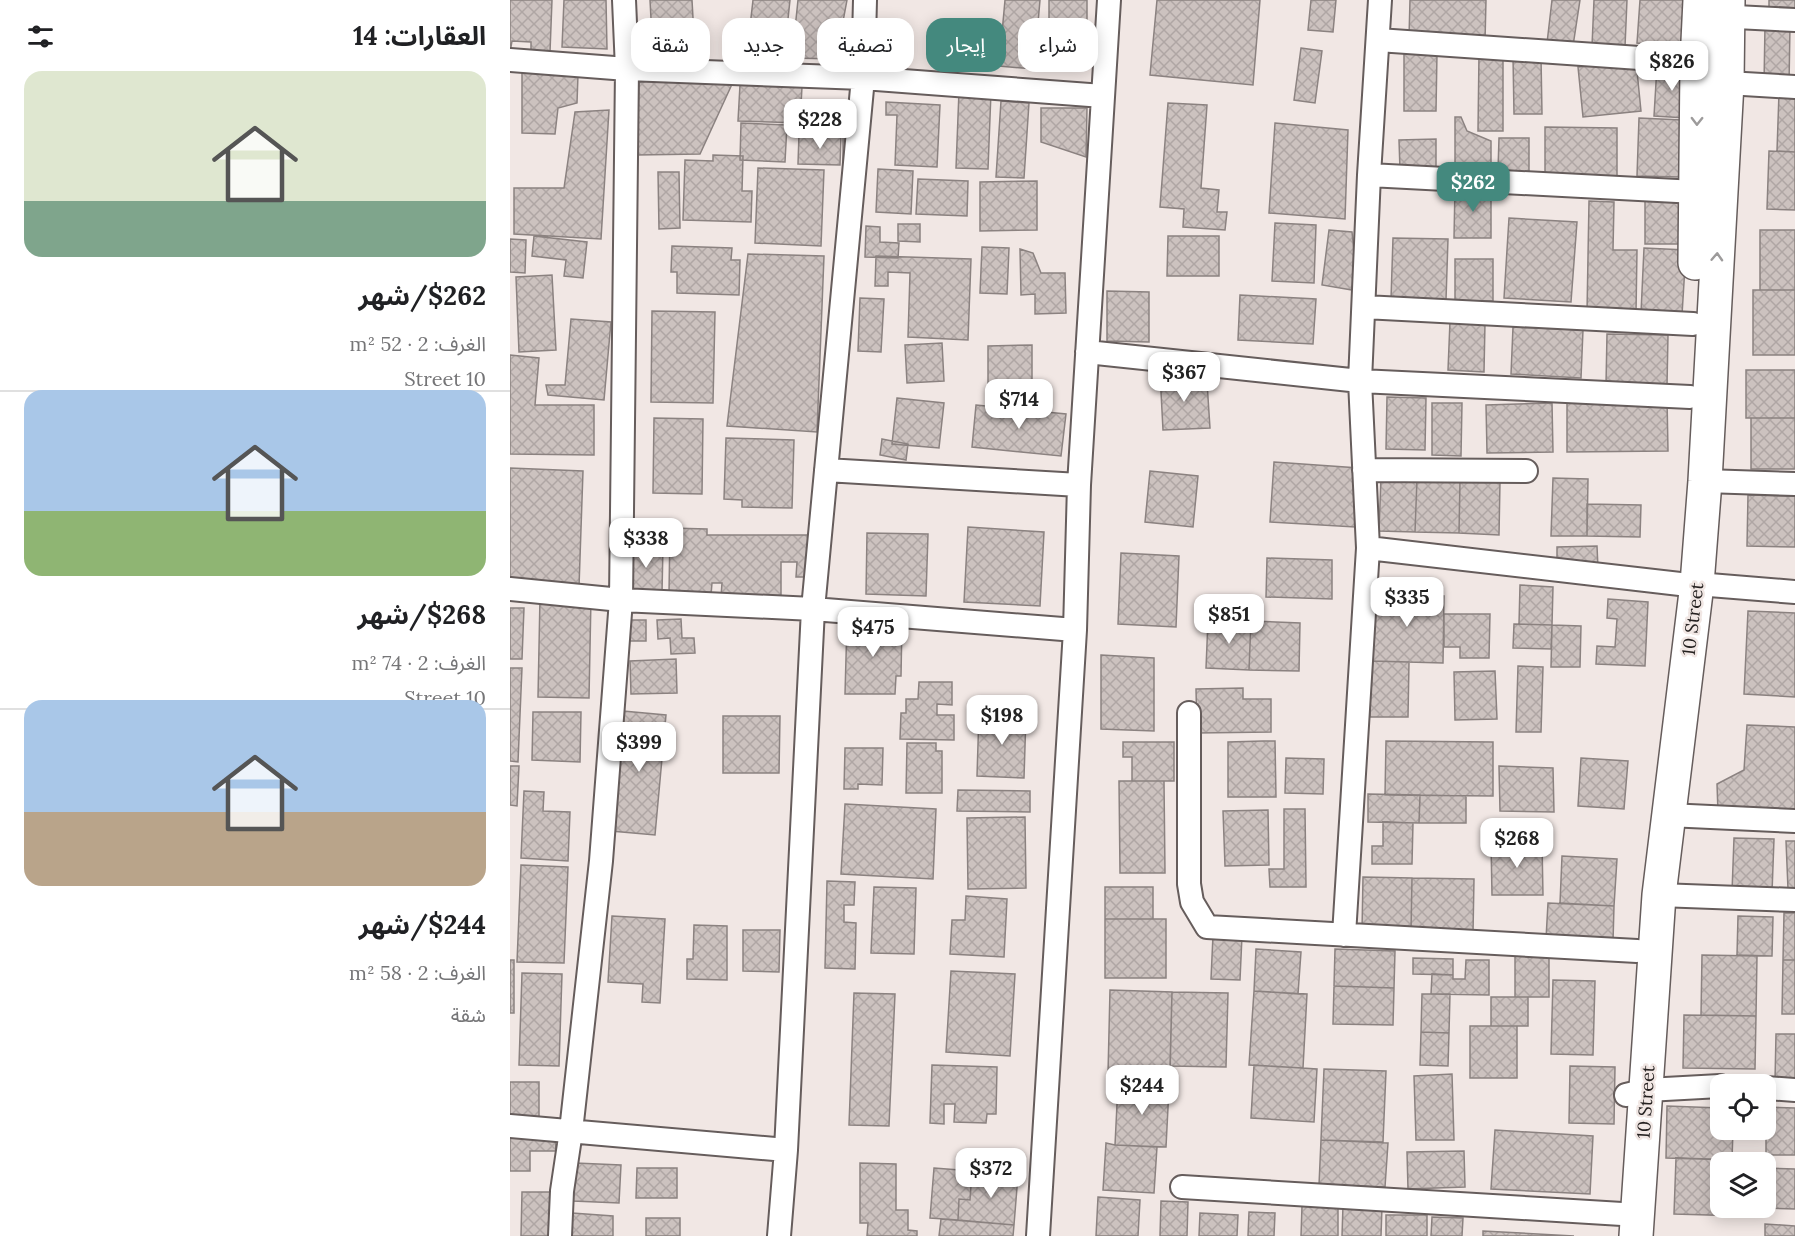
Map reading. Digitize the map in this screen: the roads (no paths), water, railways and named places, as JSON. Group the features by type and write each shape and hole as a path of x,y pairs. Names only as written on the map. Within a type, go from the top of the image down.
{"main road":[{"name":"10 Street","path":"1627,1229 1636,1092 1668,815 1689,584 1683,508 1693,324 1697,62 1714,8"},
{"name":"10 Street","path":"1636,1092 1637,951 1649,815 1705,481 1727,83 1714,8"}],"street":[{"path":"560,1236 562,1191 571,1131 601,861 621,600 627,69 624,0"},
{"path":"779,1236 786,1150 813,609 863,78 865,0"},
{"path":"1038,1236 1075,630 1079,485 1109,0"},
{"path":"1344,934 1368,548 1360,381 1369,175 1380,0"},
{"path":"1714,8 1795,21"},
{"path":"1378,40 1697,62"},
{"path":"510,60 627,69 863,78 1103,96"},
{"path":"1727,83 1795,87"},
{"path":"1369,175 1696,192"},
{"path":"1364,307 1693,324"},
{"path":"1087,352 1360,381 1690,397"},
{"path":"826,470 1079,485"},
{"path":"1364,470 1526,471"},
{"path":"1705,481 1795,484"},
{"path":"1368,548 1689,584 1795,592"},
{"path":"510,589 621,600 813,609 1075,630"},
{"path":"1189,713 1189,884 1192,902 1207,927 1637,951"},
{"path":"1668,815 1795,821"},
{"path":"1659,895 1795,900"},
{"path":"1636,1092 1710,1087"},
{"path":"1776,1089 1795,1090"},
{"path":"510,1126 786,1150"},
{"path":"1182,1187 1627,1229"}]}
